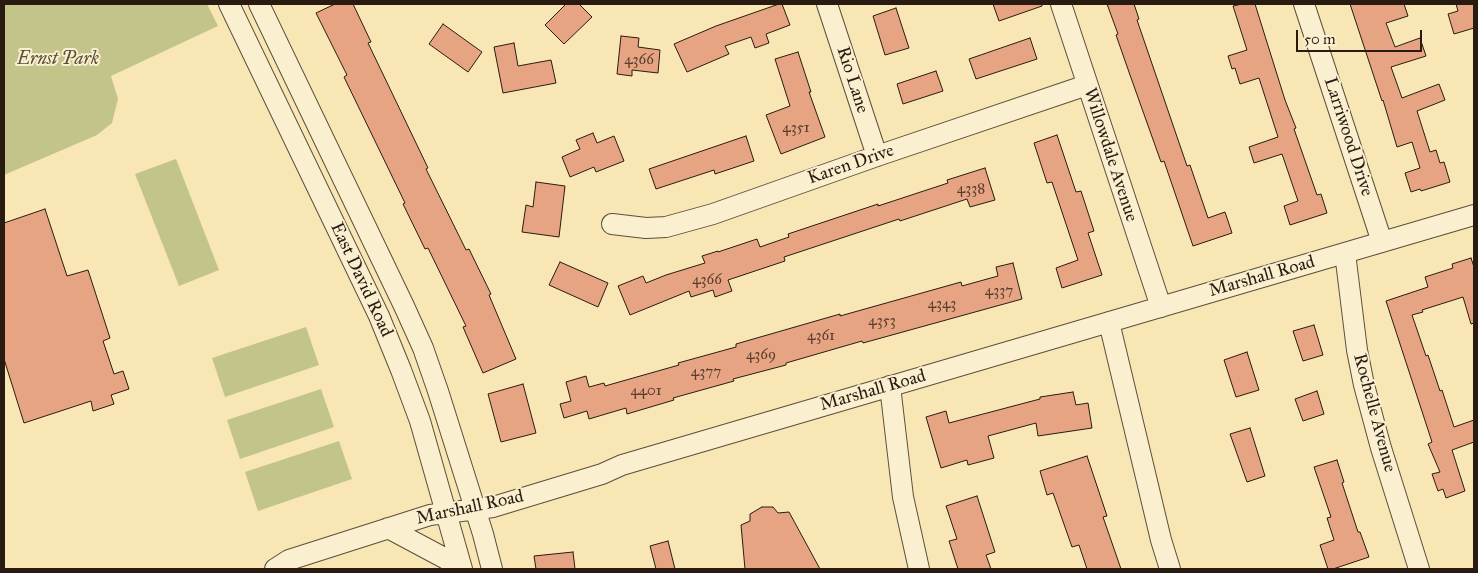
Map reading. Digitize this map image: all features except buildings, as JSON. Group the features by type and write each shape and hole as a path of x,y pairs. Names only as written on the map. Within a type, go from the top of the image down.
{"street":[{"name":"East David Road","path":"229,4 379,316 402,370 420,421 462,569"},
{"name":"East David Road","path":"259,4 404,306 422,348 438,391 492,569"},
{"name":"Rio Lane","path":"827,4 877,156"},
{"name":"Willowdale Avenue","path":"1061,4 1160,307"},
{"name":"Larriwood Drive","path":"1304,4 1382,242"},
{"name":"Karen Drive","path":"612,224 666,228 713,214 1087,85"},
{"name":"Marshall Road","path":"275,569 289,560 430,515 502,504 602,474 622,465 1474,215"},
{"name":"Rochelle Avenue","path":"1345,253 1357,350 1364,386 1419,569"},
{"path":"1109,322 1170,569"},
{"path":"890,386 903,497 919,569"},
{"path":"388,528 448,560 454,569"}],"green space":[{"name":"Ernst Park","path":"4,4 207,4 218,26 111,76 118,99 112,123 97,135 4,175"},
{"path":"176,159 219,270 179,286 135,174"},
{"path":"306,327 319,365 225,397 212,358"},
{"path":"321,389 334,427 240,459 227,420"},
{"path":"339,441 352,479 258,511 245,472"}]}
